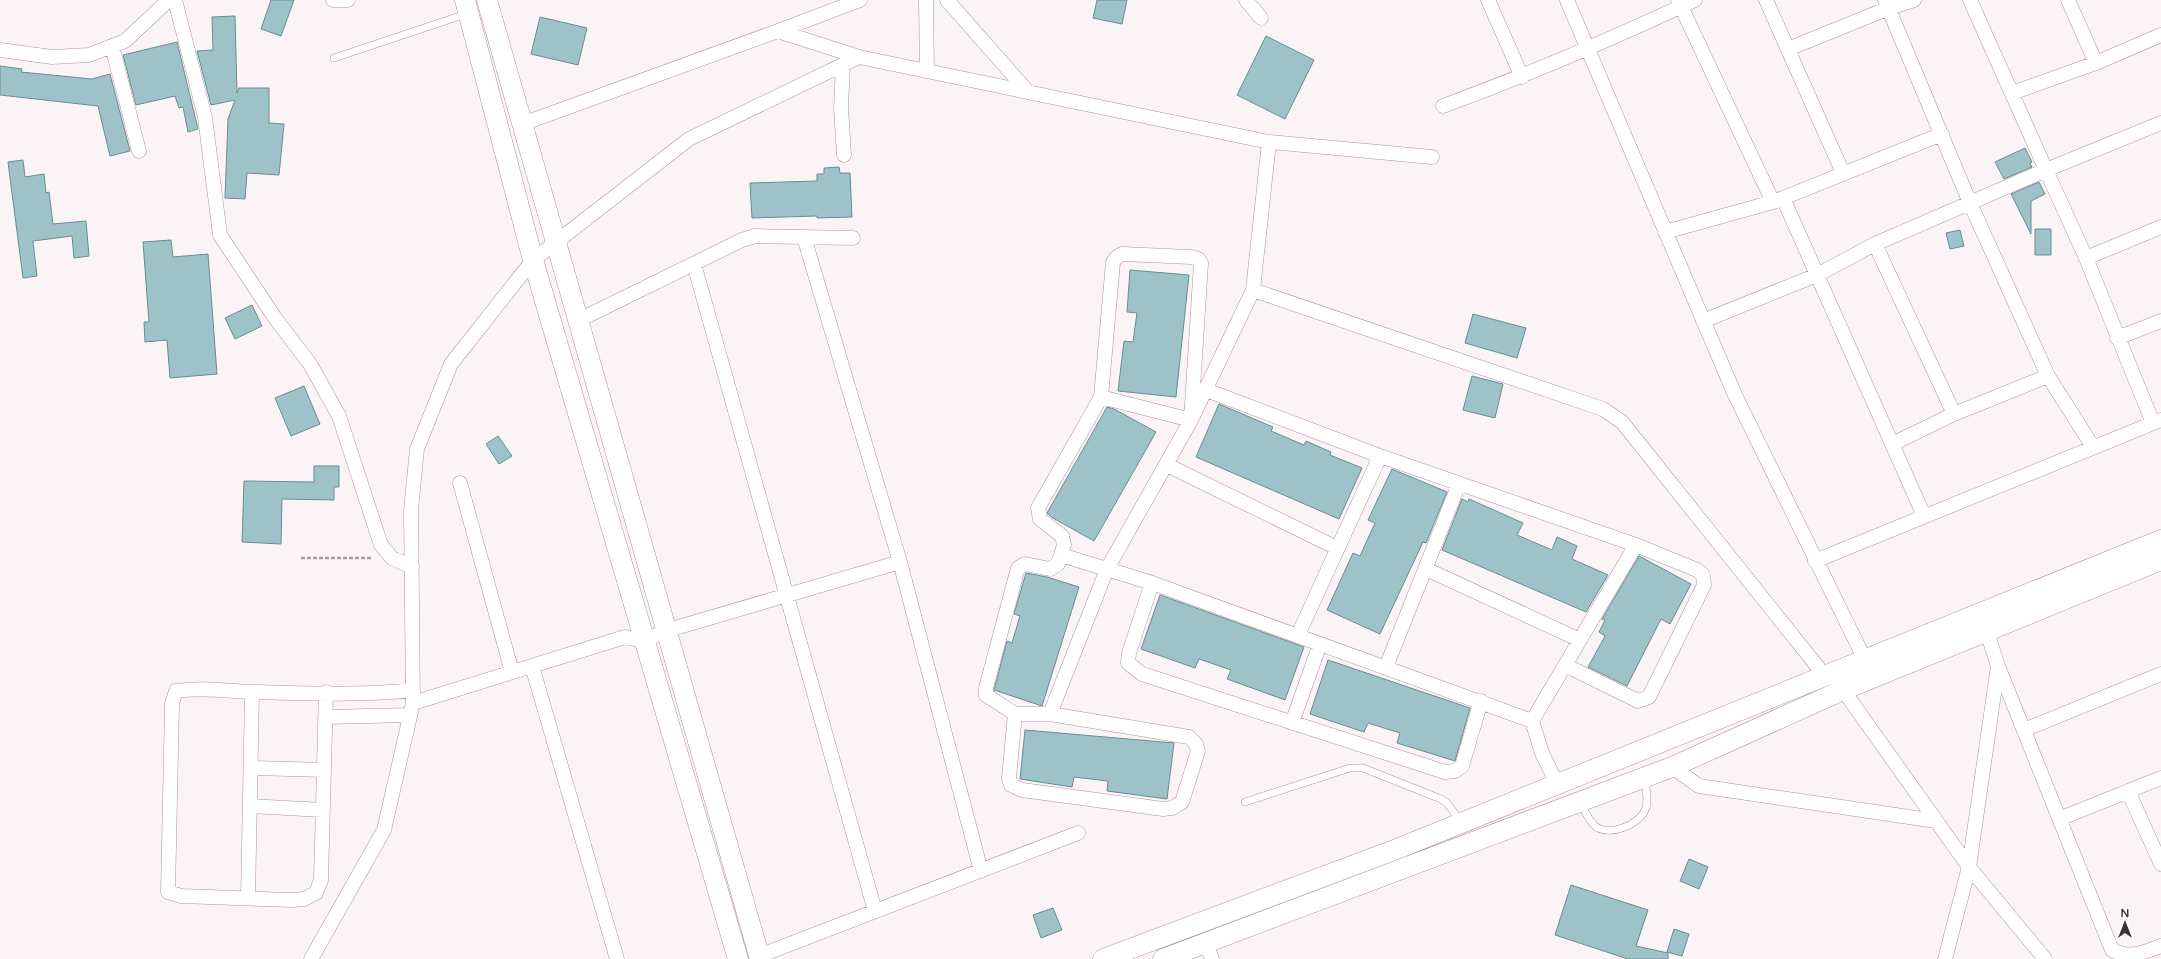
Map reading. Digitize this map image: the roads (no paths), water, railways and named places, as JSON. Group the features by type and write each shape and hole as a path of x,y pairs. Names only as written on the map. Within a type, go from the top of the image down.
{"street":[{"path":"0,50 52,57 89,55 125,41 169,0"},
{"path":"175,0 205,117 220,235 275,318 310,364 339,416 381,545 392,558 412,567"},
{"path":"333,0 348,0"},
{"path":"487,0 759,958 1078,833"},
{"path":"522,124 860,0"},
{"path":"926,0 927,71"},
{"path":"947,0 1028,92"},
{"path":"1246,0 1261,18"},
{"path":"1488,0 1522,77"},
{"path":"1566,0 1735,395 1815,561 1864,660 1874,677"},
{"path":"1443,106 1522,77 1588,49 1680,3 1695,0"},
{"path":"1766,0 1843,173"},
{"path":"1788,49 1887,4 1914,0"},
{"path":"1815,561 2157,422 2117,338 2086,258 1970,0"},
{"path":"2068,0 2096,62"},
{"path":"1680,3 1817,275 1924,516"},
{"path":"467,4 533,260 738,959"},
{"path":"1887,4 1970,203 2048,376 2093,447"},
{"path":"778,31 859,57 1269,142 1432,157"},
{"path":"2012,93 2096,62 2161,35"},
{"path":"112,46 139,151"},
{"path":"311,959 384,830 412,703 411,510 418,450 451,364 533,260 689,139 859,57"},
{"path":"843,64 841,108 844,155"},
{"path":"1703,321 1817,275 1875,244 2046,170 2161,123"},
{"path":"1665,232 1778,200 1942,134"},
{"path":"1050,714 1106,569 1191,420 1253,290 1269,142"},
{"path":"2086,258 2161,227"},
{"path":"577,321 742,240 755,236 853,238"},
{"path":"804,236 900,562 981,871"},
{"path":"1875,244 1954,414"},
{"path":"1015,714 1009,778 1011,785 1022,790 1163,809 1172,808 1182,802 1198,751 1196,744 1189,738 1050,714 1015,714 990,699 986,695 986,688 1018,568 1025,564 1050,569 1058,564 1061,555 1064,545 1062,536 1040,519 1038,508 1101,397 1113,262 1122,254 1191,257 1198,259 1201,263 1191,420"},
{"path":"694,264 875,912"},
{"path":"1253,290 1603,408 1613,414 1622,422 1825,676"},
{"path":"2117,338 2161,321"},
{"path":"1892,444 1954,414 2048,376"},
{"path":"1206,390 1380,456 1636,545 1697,570 1703,575 1704,585 1649,696 1638,701 1632,699 1565,665"},
{"path":"1101,397 1191,420"},
{"path":"1298,635 1380,456"},
{"path":"1167,464 1337,548"},
{"path":"460,483 512,672"},
{"path":"1386,667 1426,569 1458,484"},
{"path":"1103,959 1462,822 2161,540"},
{"path":"1557,784 1542,753 1532,721 1636,545"},
{"path":"1061,555 1152,583 1481,701 1532,721"},
{"path":"1163,959 1209,951 1580,802 1672,767 1843,690 2161,560"},
{"path":"326,717 412,703 625,637 644,640 665,631 786,594 900,562"},
{"path":"1426,569 1580,640"},
{"path":"1152,583 1129,653 1128,663 1142,674 1445,772 1455,771 1462,766 1481,701"},
{"path":"2000,605 2007,624"},
{"path":"1987,632 1998,666 2112,950 2120,957 2130,958 2161,946"},
{"path":"1292,723 1320,644"},
{"path":"532,666 617,959"},
{"path":"1945,959 1969,867 1998,666"},
{"path":"2024,730 2161,674"},
{"path":"326,692 321,880 316,893 304,899 181,896 168,892 167,877 172,704 176,691 192,688 252,692 326,692 386,693 412,703"},
{"path":"1843,690 1969,867 2045,959"},
{"path":"248,898 252,692"},
{"path":"1672,767 1699,786 1936,821"},
{"path":"251,768 324,770"},
{"path":"2059,819 2161,778"},
{"path":"2128,791 2161,864"},
{"path":"250,806 323,810"},
{"path":"1199,923 1209,951"}],"lane":[{"path":"334,58 467,4"},
{"path":"1245,802 1350,768 1363,768 1441,799 1447,803 1462,822"},
{"path":"1580,802 1595,826 1607,831 1626,827 1641,819 1646,809 1645,777"}]}
